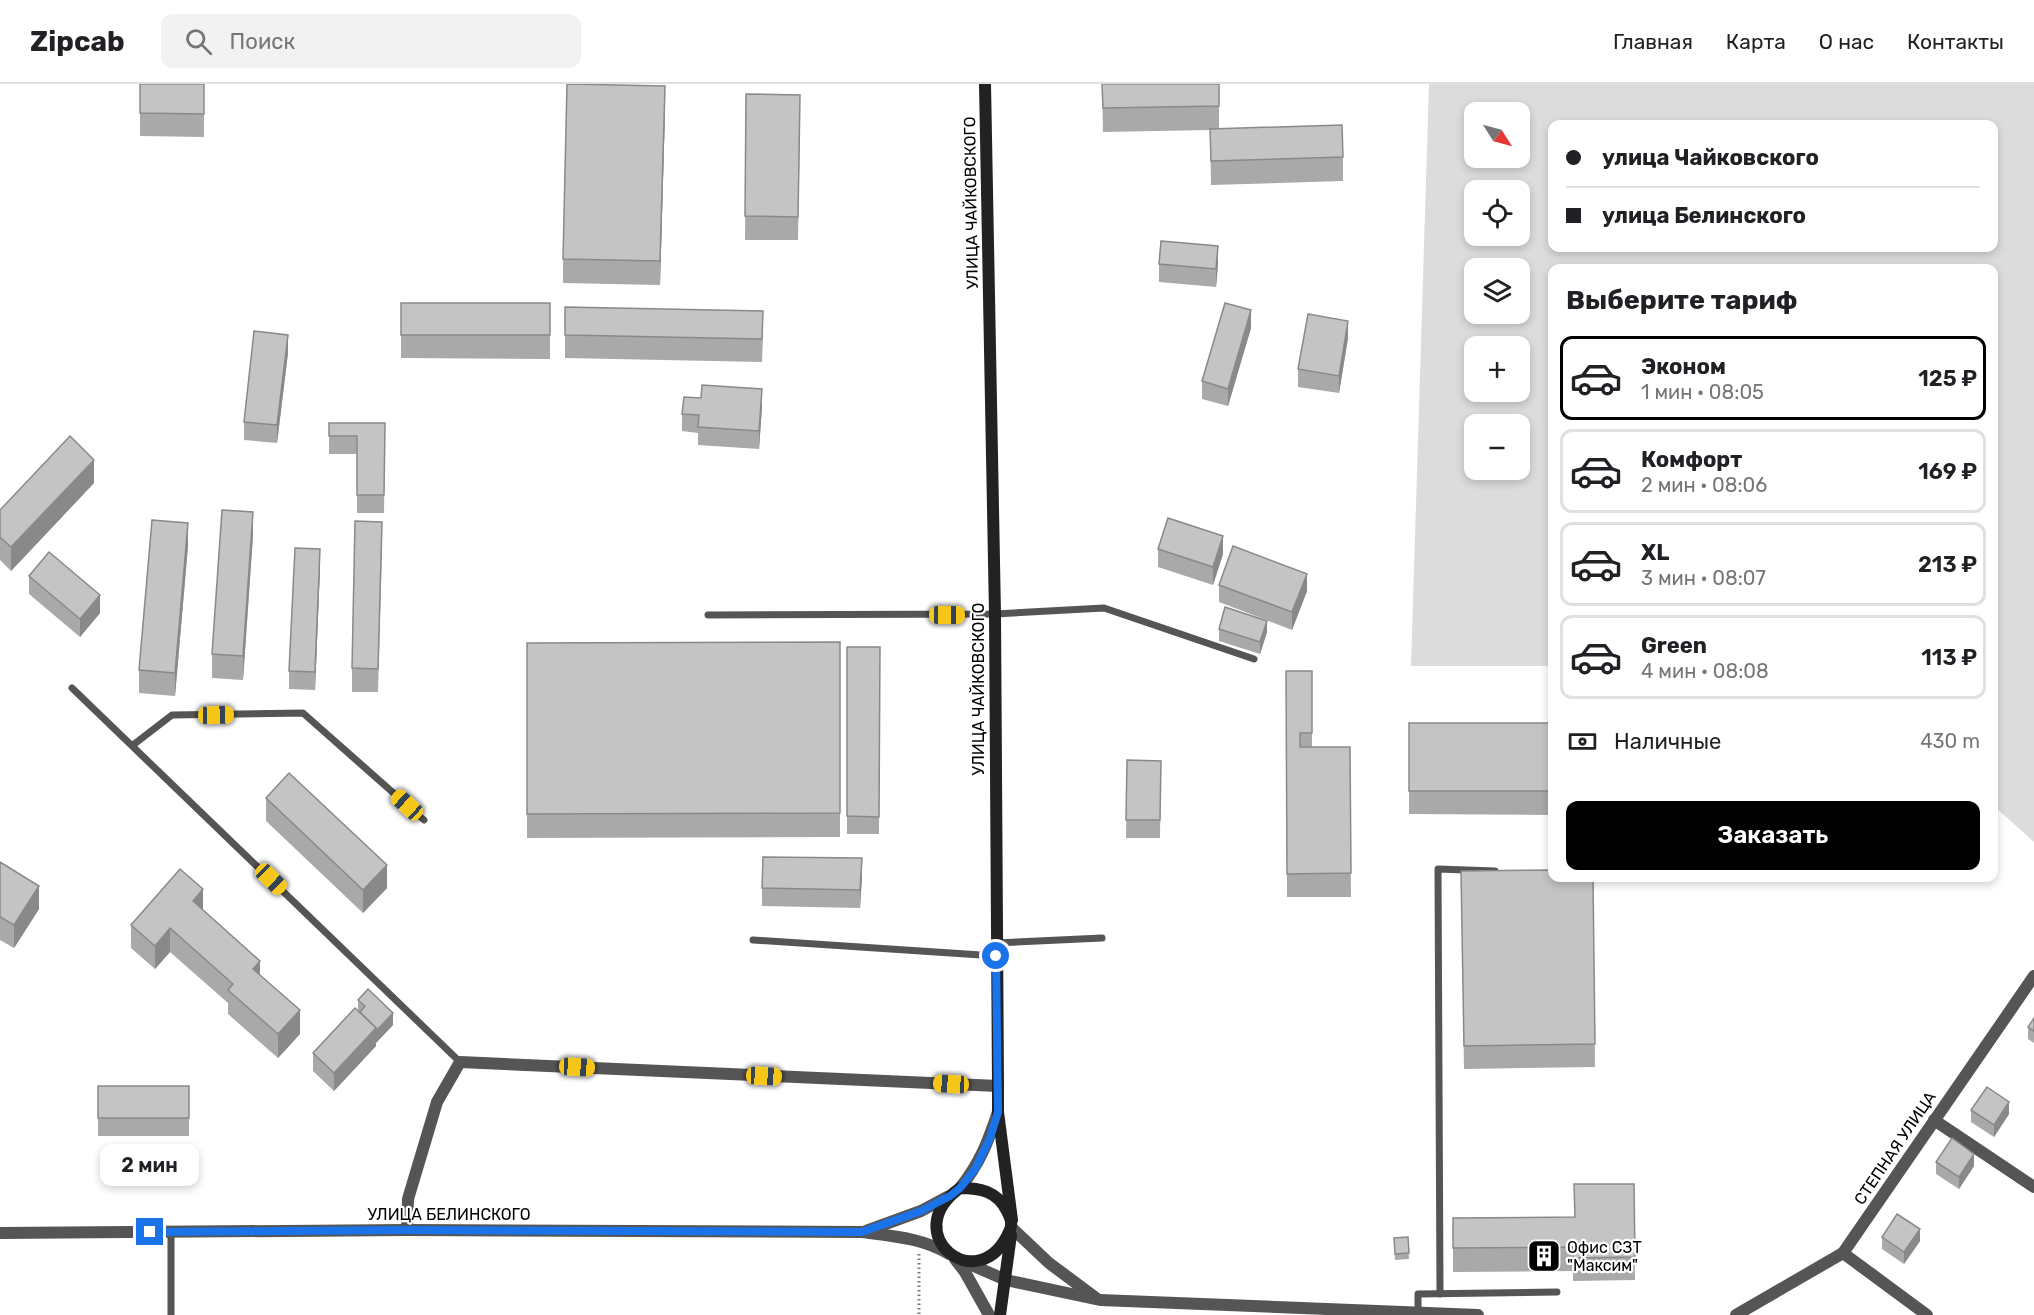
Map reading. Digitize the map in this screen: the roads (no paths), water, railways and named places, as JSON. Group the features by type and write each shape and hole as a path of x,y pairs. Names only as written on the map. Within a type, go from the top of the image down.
{"main road":[{"name":"УЛИЦА ЧАЙКОВСКОГО","path":"985,84 995,615 998,1112 1012,1224 1000,1315"},
{"path":"986,1190 1004,1205 1012,1224 999,1250 978,1261 951,1256 939,1238 936,1227 938,1215 955,1192 986,1190"}],"street":[{"name":"СТЕПНАЯ УЛИЦА","path":"1843,1253 2034,976"},
{"path":"407,1230 408,1199 437,1102 460,1062 998,1086"},
{"path":"862,1232 913,1214 955,1192 975,1169 990,1138 998,1112"},
{"path":"1934,1120 2034,1188"},
{"path":"1012,1224 1049,1263 1100,1300"},
{"name":"УЛИЦА БЕЛИНСКОГО","path":"0,1233 407,1230 862,1232"},
{"path":"862,1232 914,1240 938,1247 951,1256 1006,1280 1100,1300 1182,1309 1478,1315"},
{"path":"1736,1315 1843,1253 1927,1315"},
{"path":"951,1256 964,1272 989,1315"}],"lane":[{"path":"708,615 995,615 1104,608 1254,659"},
{"path":"72,688 460,1062"},
{"path":"133,745 172,716 303,713 424,820"},
{"path":"1440,1294 1438,869 1507,871"},
{"path":"753,940 996,949 1102,938"},
{"path":"171,1232 171,1315"},
{"path":"1418,1314 1418,1294 1557,1292"}],"place":[{"name":"Офис СЗТ \"Максим\"","path":"1544,1256"}]}
